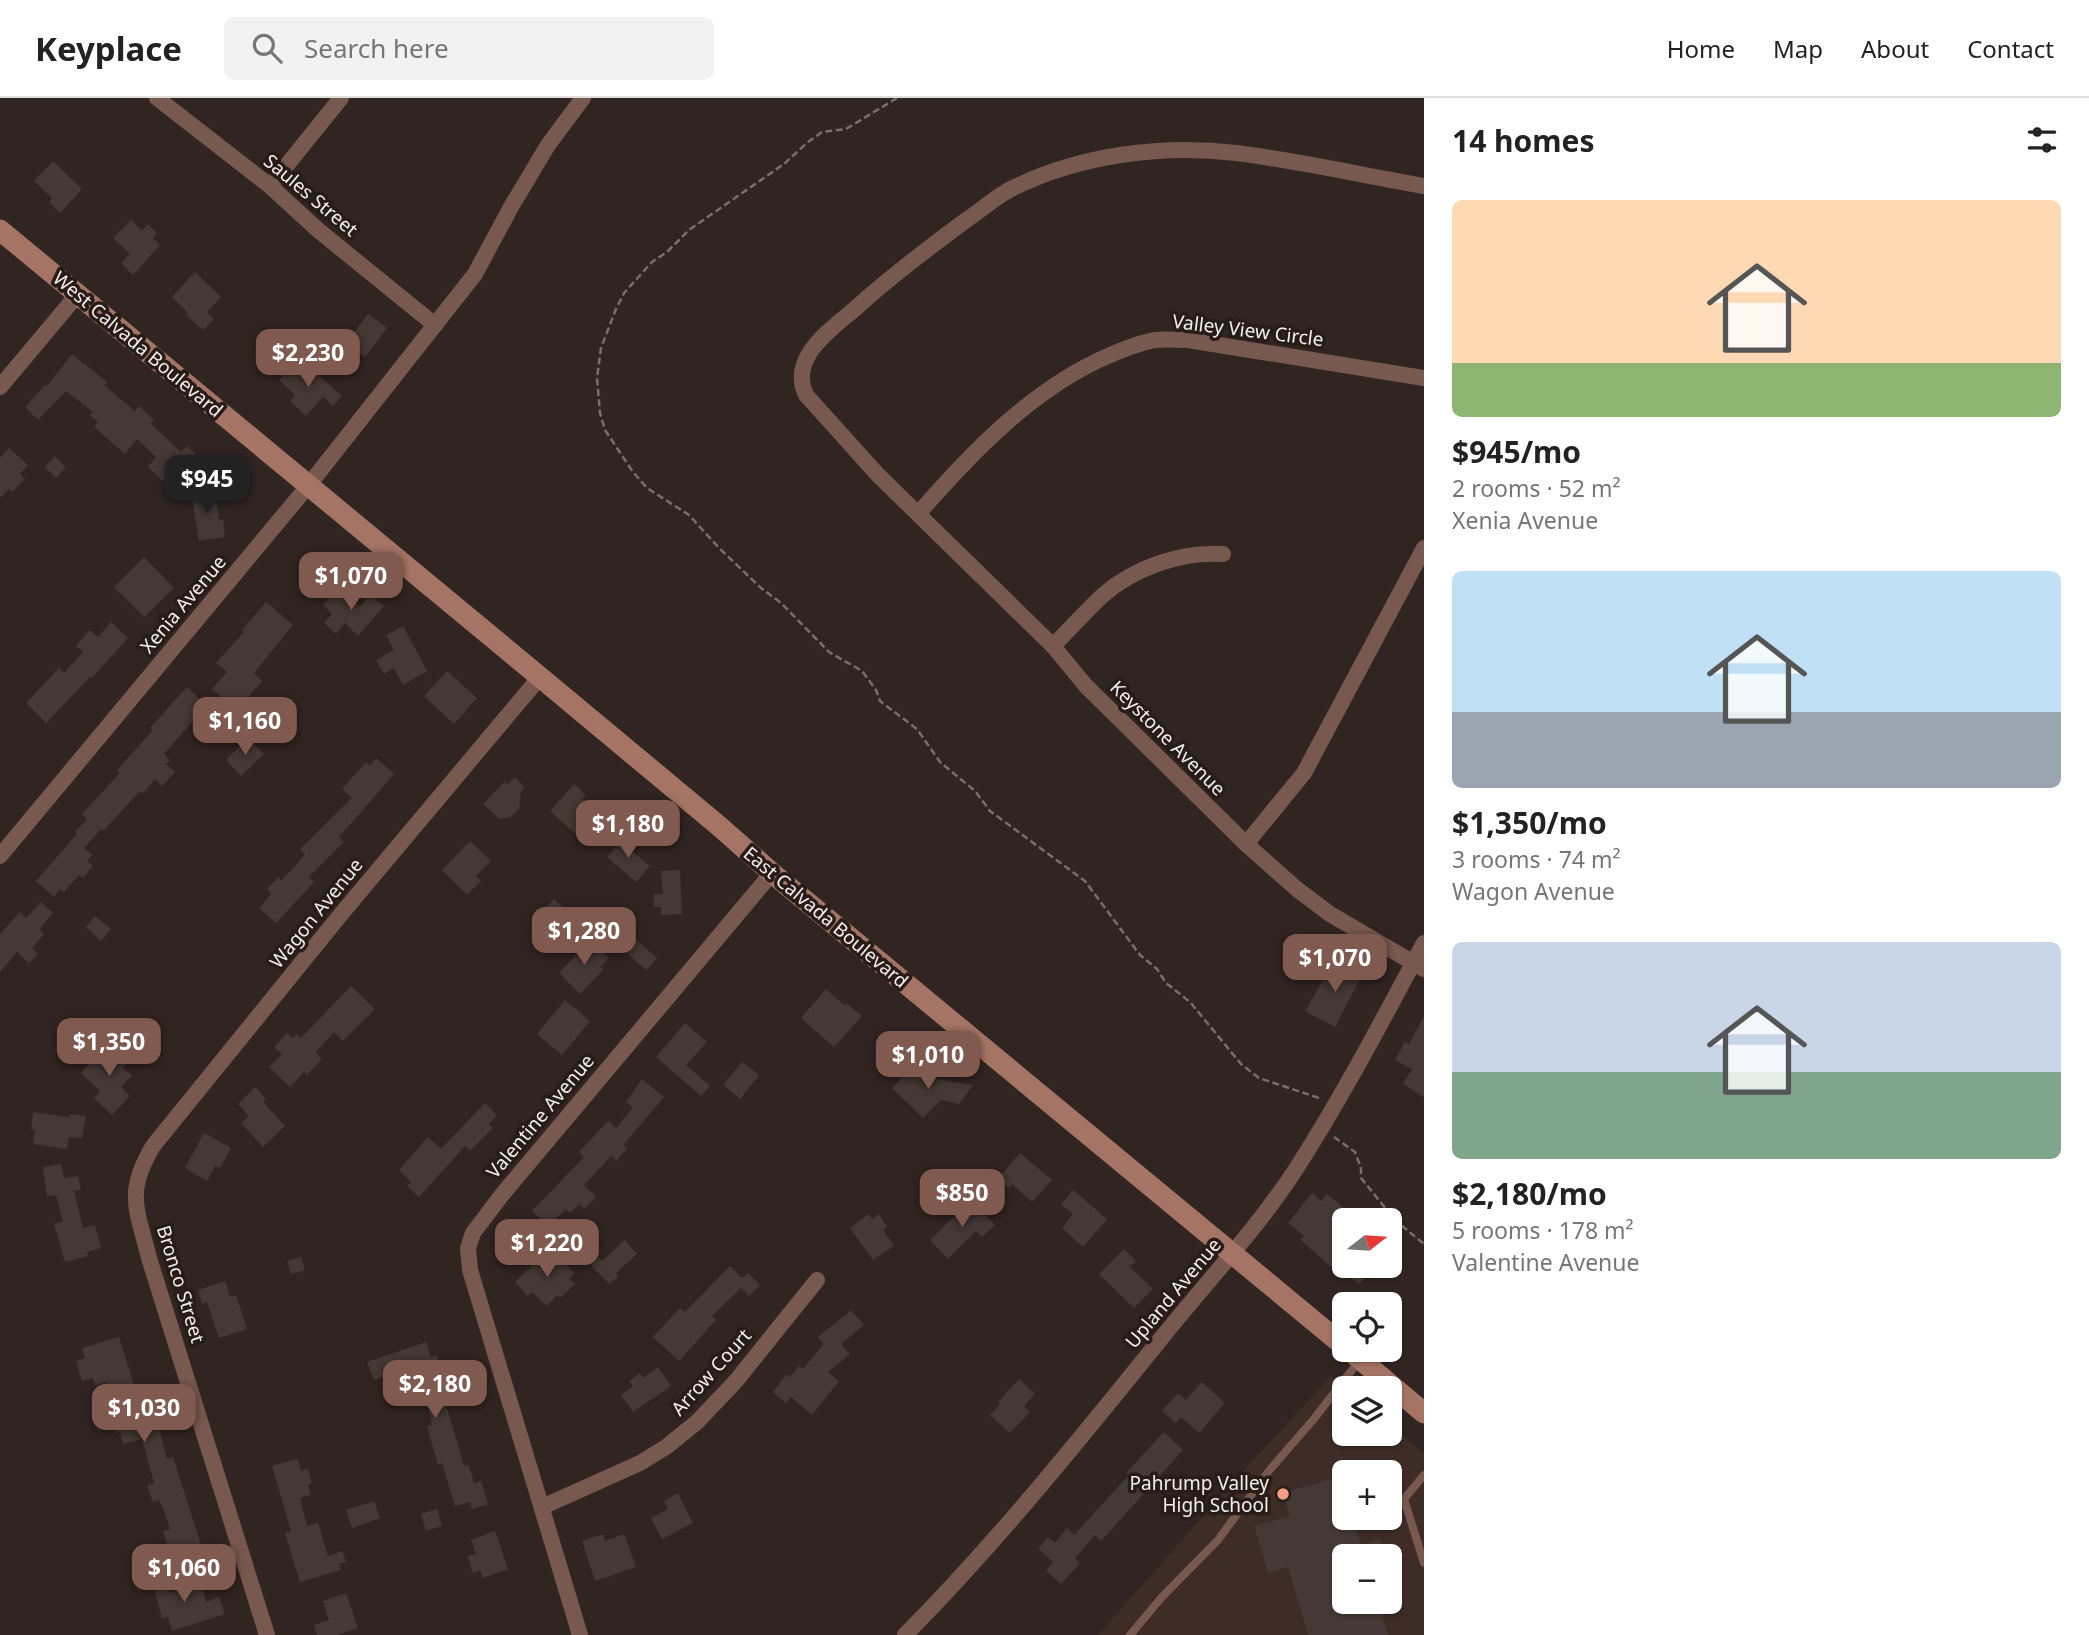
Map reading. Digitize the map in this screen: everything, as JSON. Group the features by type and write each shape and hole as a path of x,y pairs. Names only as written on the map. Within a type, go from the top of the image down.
{"main road":[{"name":"West Calvada Boulevard","path":"0,230 308,486"},
{"name":"East Calvada Boulevard","path":"308,486 1332,1336"},
{"name":"East Calvada Boulevard","path":"1363,1362 1424,1413"}],"street":[{"name":"Saules Street","path":"157,98 270,186 318,230 435,325"},
{"path":"270,186 341,98"},
{"name":"Xenia Avenue","path":"0,856 308,486 475,274 548,145 583,98"},
{"name":"Keystone Avenue","path":"1419,966 1319,906 1246,844 1086,686 1053,646 877,474 806,395 801,371 806,358 819,340 862,302 951,232 1009,190 1065,167 1106,157 1171,151 1234,153 1424,186"},
{"path":"0,387 78,294"},
{"name":"Valley View Circle","path":"918,514 955,472 1007,422 1052,387 1085,366 1137,344 1157,340 1188,340 1424,378"},
{"path":"1246,844 1304,773 1424,548"},
{"path":"1053,646 1104,594 1128,578 1154,566 1190,555 1223,554"},
{"name":"Wagon Avenue","path":"135,1184 141,1166 153,1146 342,913 540,677"},
{"name":"Valentine Avenue","path":"580,1635 470,1270 468,1248 473,1233 501,1195 772,873"},
{"name":"Upland Avenue","path":"905,1635 954,1586 1111,1401 1202,1288 1233,1255 1294,1172 1326,1121 1419,966 1424,943"},
{"name":"Bronco Street","path":"135,1184 135,1200 149,1258 267,1635"},
{"name":"Arrow Court","path":"542,1507 640,1463 698,1422 736,1381 817,1280"}],"lane":[{"path":"1130,1635 1162,1597 1218,1540 1268,1472 1313,1420 1345,1362"},
{"path":"1422,1481 1405,1499 1424,1563"}],"path":[{"path":"897,98 846,129 822,132 784,164 689,230 652,262 624,293 615,309 601,348 597,378 600,413 605,430 646,488 689,515 719,548 781,603 829,652 862,671 876,690 880,701 917,729 940,762 975,791 990,811 1085,881 1140,955 1157,969 1166,983 1189,1002 1241,1064 1259,1078 1336,1104"},
{"path":"1326,1121 1336,1139 1355,1152 1361,1168 1361,1178 1395,1220 1424,1244"}],"shaded area":[{"name":"Pahrump Valley High School","path":"1331,1376 1332,1446 1402,1446 1402,1435 1424,1453 1424,1635 1098,1635"}],"building":[{"path":"53,161 82,189 60,213 49,202 52,198 34,181"},
{"path":"131,220 142,231 148,224 157,233 153,238 160,245 133,275 121,263 130,254 113,238"},
{"path":"195,272 221,297 207,312 214,319 203,330 186,315 188,313 172,297"},
{"path":"368,314 387,328 365,357 346,343"},
{"path":"72,354 107,382 104,385 135,411 139,406 154,420 151,424 181,452 187,446 205,463 184,487 170,474 163,481 148,467 156,457 137,439 125,454 94,427 98,422 90,415 93,412 66,391 38,420 25,407 45,385 47,386"},
{"path":"307,365 342,396 333,406 323,397 306,416 290,401 295,395 279,380 291,366 299,374"},
{"path":"9,448 28,465 20,474 25,479 12,492 9,489 0,498 0,458"},
{"path":"55,456 66,467 56,478 45,467"},
{"path":"214,487 219,520 223,519 225,537 199,541 191,491"},
{"path":"144,557 174,588 144,617 114,587"},
{"path":"338,588 360,607 370,595 384,606 358,636 345,623 336,634 324,623 332,614 323,605"},
{"path":"266,602 293,625 254,673 262,681 245,701 240,696 231,706 212,689 227,672 216,663"},
{"path":"111,622 128,638 46,723 26,703 59,668 64,673 83,652 76,646 90,630 98,637"},
{"path":"403,626 427,671 403,685 394,668 384,674 376,660 394,650 386,635"},
{"path":"447,671 477,698 454,724 424,696"},
{"path":"187,687 207,705 164,754 170,760 166,764 175,772 162,786 155,779 143,793 140,791 103,831 101,829 84,848 92,855 87,861 93,866 83,878 79,875 64,892 60,889 54,897 36,881 77,834 75,832 87,819 82,814 120,773 117,770"},
{"path":"248,738 264,754 241,776 226,760"},
{"path":"376,758 394,774 339,837 344,842 309,877 314,882 276,923 259,908 271,894 267,889 278,877 281,881 305,855 300,849 352,798 342,789 366,762 370,766"},
{"path":"515,777 525,787 521,792 519,809 510,817 500,819 483,804 504,782 507,785"},
{"path":"574,784 586,795 582,799 600,815 580,838 550,811"},
{"path":"623,838 634,848 632,851 650,866 636,882 607,857"},
{"path":"470,841 491,861 476,876 481,881 467,895 442,870"},
{"path":"680,870 682,914 661,915 661,907 654,907 654,894 663,894 661,871"},
{"path":"554,899 566,910 555,923 542,911"},
{"path":"41,902 53,913 39,929 44,934 32,948 38,954 29,963 17,952 0,972 0,934 20,912 26,918"},
{"path":"95,916 111,929 101,941 86,927"},
{"path":"626,931 657,958 646,970 615,943"},
{"path":"590,940 609,958 600,967 603,970 580,994 559,973"},
{"path":"1343,960 1364,971 1335,1027 1305,1011 1326,975 1333,979"},
{"path":"351,986 375,1009 343,1041 334,1032 316,1052 322,1059 307,1075 304,1072 290,1087 269,1067 282,1054 274,1047 287,1033 293,1039 297,1034 301,1038"},
{"path":"826,989 862,1016 834,1047 801,1018"},
{"path":"565,1000 590,1021 562,1055 537,1034"},
{"path":"1424,1016 1424,1097 1403,1084 1412,1069 1395,1060 1405,1042 1409,1044"},
{"path":"685,1023 707,1042 686,1065 710,1086 701,1096 656,1057"},
{"path":"109,1042 129,1061 123,1068 132,1075 121,1087 130,1096 112,1115 94,1098 100,1091 81,1073"},
{"path":"742,1062 759,1075 740,1099 723,1085"},
{"path":"915,1064 930,1078 973,1085 959,1104 941,1100 923,1118 892,1088"},
{"path":"642,1079 664,1097 623,1145 627,1149 616,1161 611,1156 584,1185 596,1197 584,1209 579,1204 570,1213 566,1209 548,1227 532,1211 584,1157 579,1152 608,1121 616,1128 633,1108 626,1102"},
{"path":"255,1087 266,1099 263,1102 285,1126 263,1147 241,1123 249,1116 238,1104"},
{"path":"485,1103 497,1115 489,1124 493,1128 470,1151 465,1146 419,1197 407,1186 411,1182 399,1170 428,1137 441,1149"},
{"path":"33,1112 69,1117 70,1114 86,1116 82,1138 69,1137 67,1149 33,1144"},
{"path":"204,1133 231,1148 220,1168 215,1166 207,1181 185,1168"},
{"path":"1020,1153 1052,1180 1032,1202 1012,1184 1009,1188 998,1179"},
{"path":"61,1164 64,1178 78,1176 81,1190 74,1191 83,1228 95,1225 101,1248 87,1252 88,1256 65,1262 54,1224 63,1222 56,1195 47,1196 43,1167"},
{"path":"1073,1190 1107,1219 1083,1247 1062,1228 1073,1214 1061,1204"},
{"path":"1312,1193 1321,1201 1327,1194 1344,1208 1332,1208 1332,1268 1301,1240 1304,1236 1288,1223"},
{"path":"971,1200 995,1225 982,1237 976,1231 948,1259 930,1240"},
{"path":"869,1214 872,1219 879,1214 887,1227 883,1230 894,1246 873,1260 850,1228"},
{"path":"625,1240 637,1254 616,1273 618,1276 610,1284 591,1266 599,1257 602,1261"},
{"path":"550,1249 574,1273 569,1279 575,1284 560,1298 557,1295 547,1306 532,1292 528,1296 515,1282"},
{"path":"1124,1249 1136,1261 1130,1267 1153,1289 1134,1308 1099,1274"},
{"path":"301,1257 305,1270 291,1274 287,1261"},
{"path":"730,1266 742,1278 748,1273 760,1285 749,1296 741,1288 712,1316 716,1320 679,1361 653,1337 680,1308 685,1312"},
{"path":"1352,1278 1364,1278 1359,1284"},
{"path":"225,1281 230,1297 236,1295 247,1329 219,1338 207,1302 202,1304 198,1290"},
{"path":"851,1310 864,1325 841,1344 850,1354 828,1372 839,1381 812,1415 791,1397 786,1403 773,1392 787,1374 790,1377 799,1366 803,1369 824,1344 818,1337"},
{"path":"119,1337 144,1427 158,1424 167,1459 173,1457 204,1554 174,1564 163,1531 170,1529 163,1507 159,1500 153,1502 147,1486 154,1483 142,1439 123,1444 120,1432 115,1433 111,1417 116,1416 106,1382 95,1385 93,1378 82,1381 76,1361 85,1358 82,1348"},
{"path":"426,1342 431,1357 437,1355 441,1369 436,1371 464,1466 469,1465 474,1483 481,1481 488,1504 472,1509 470,1502 455,1506 442,1463 438,1465 427,1426 432,1425 428,1409 413,1367 374,1380 367,1362"},
{"path":"658,1367 671,1386 633,1412 621,1395 633,1386 629,1381 640,1373 643,1378"},
{"path":"1019,1379 1035,1394 1024,1406 1030,1412 1010,1433 990,1415"},
{"path":"1202,1382 1225,1403 1199,1433 1181,1417 1176,1423 1162,1411 1178,1393 1186,1400"},
{"path":"1164,1432 1183,1450 1101,1541 1095,1535 1075,1558 1080,1563 1061,1584 1046,1571 1053,1562 1038,1549 1048,1537 1055,1543 1067,1528 1074,1535"},
{"path":"298,1459 301,1471 308,1469 312,1483 308,1485 311,1495 300,1498 307,1526 318,1523 328,1556 342,1551 346,1562 339,1564 341,1570 300,1582 285,1533 291,1531 272,1466"},
{"path":"1332,1479 1332,1530 1356,1530 1361,1544 1332,1544 1332,1614 1382,1614 1388,1635 1308,1635 1288,1567 1268,1573 1254,1526 1290,1516 1283,1493"},
{"path":"678,1493 693,1523 662,1539 651,1518 668,1509 664,1501"},
{"path":"374,1501 380,1518 352,1528 346,1510"},
{"path":"437,1509 442,1526 426,1531 421,1514"},
{"path":"495,1531 508,1569 483,1578 480,1570 473,1573 468,1556 476,1554 471,1540"},
{"path":"603,1534 605,1541 624,1534 636,1567 595,1581 582,1541"},
{"path":"1380,1539 1381,1544 1364,1544"},
{"path":"163,1570 170,1593 201,1584 206,1602 219,1597 225,1614 172,1631 168,1617 162,1618 150,1573"},
{"path":"346,1593 358,1628 337,1635 317,1635 314,1625 329,1620 323,1601"}],"place":[{"name":"Pahrump Valley High School","path":"1283,1494"}]}
